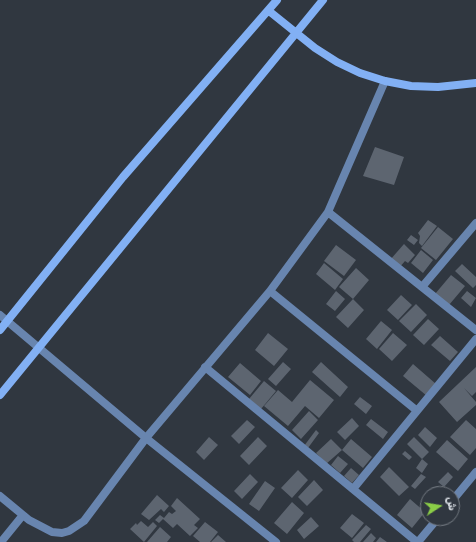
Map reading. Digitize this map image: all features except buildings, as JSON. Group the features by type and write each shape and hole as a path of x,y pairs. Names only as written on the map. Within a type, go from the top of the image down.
{"street":[{"path":"0,330 123,177 277,0"},
{"path":"0,395 295,32 323,0"},
{"path":"269,11 315,48 337,62 360,73 385,81 411,86 438,87 476,83"},
{"path":"0,496 40,527 52,532 62,533 76,528 84,520 146,438 270,291 328,212 385,81"},
{"path":"328,212 476,330"},
{"path":"422,287 476,223"},
{"path":"270,291 416,410"},
{"path":"0,315 146,438 276,542"},
{"path":"352,489 476,339"},
{"path":"205,367 417,542 431,526"},
{"path":"460,491 476,472"},
{"path":"1,542 23,515"}]}
